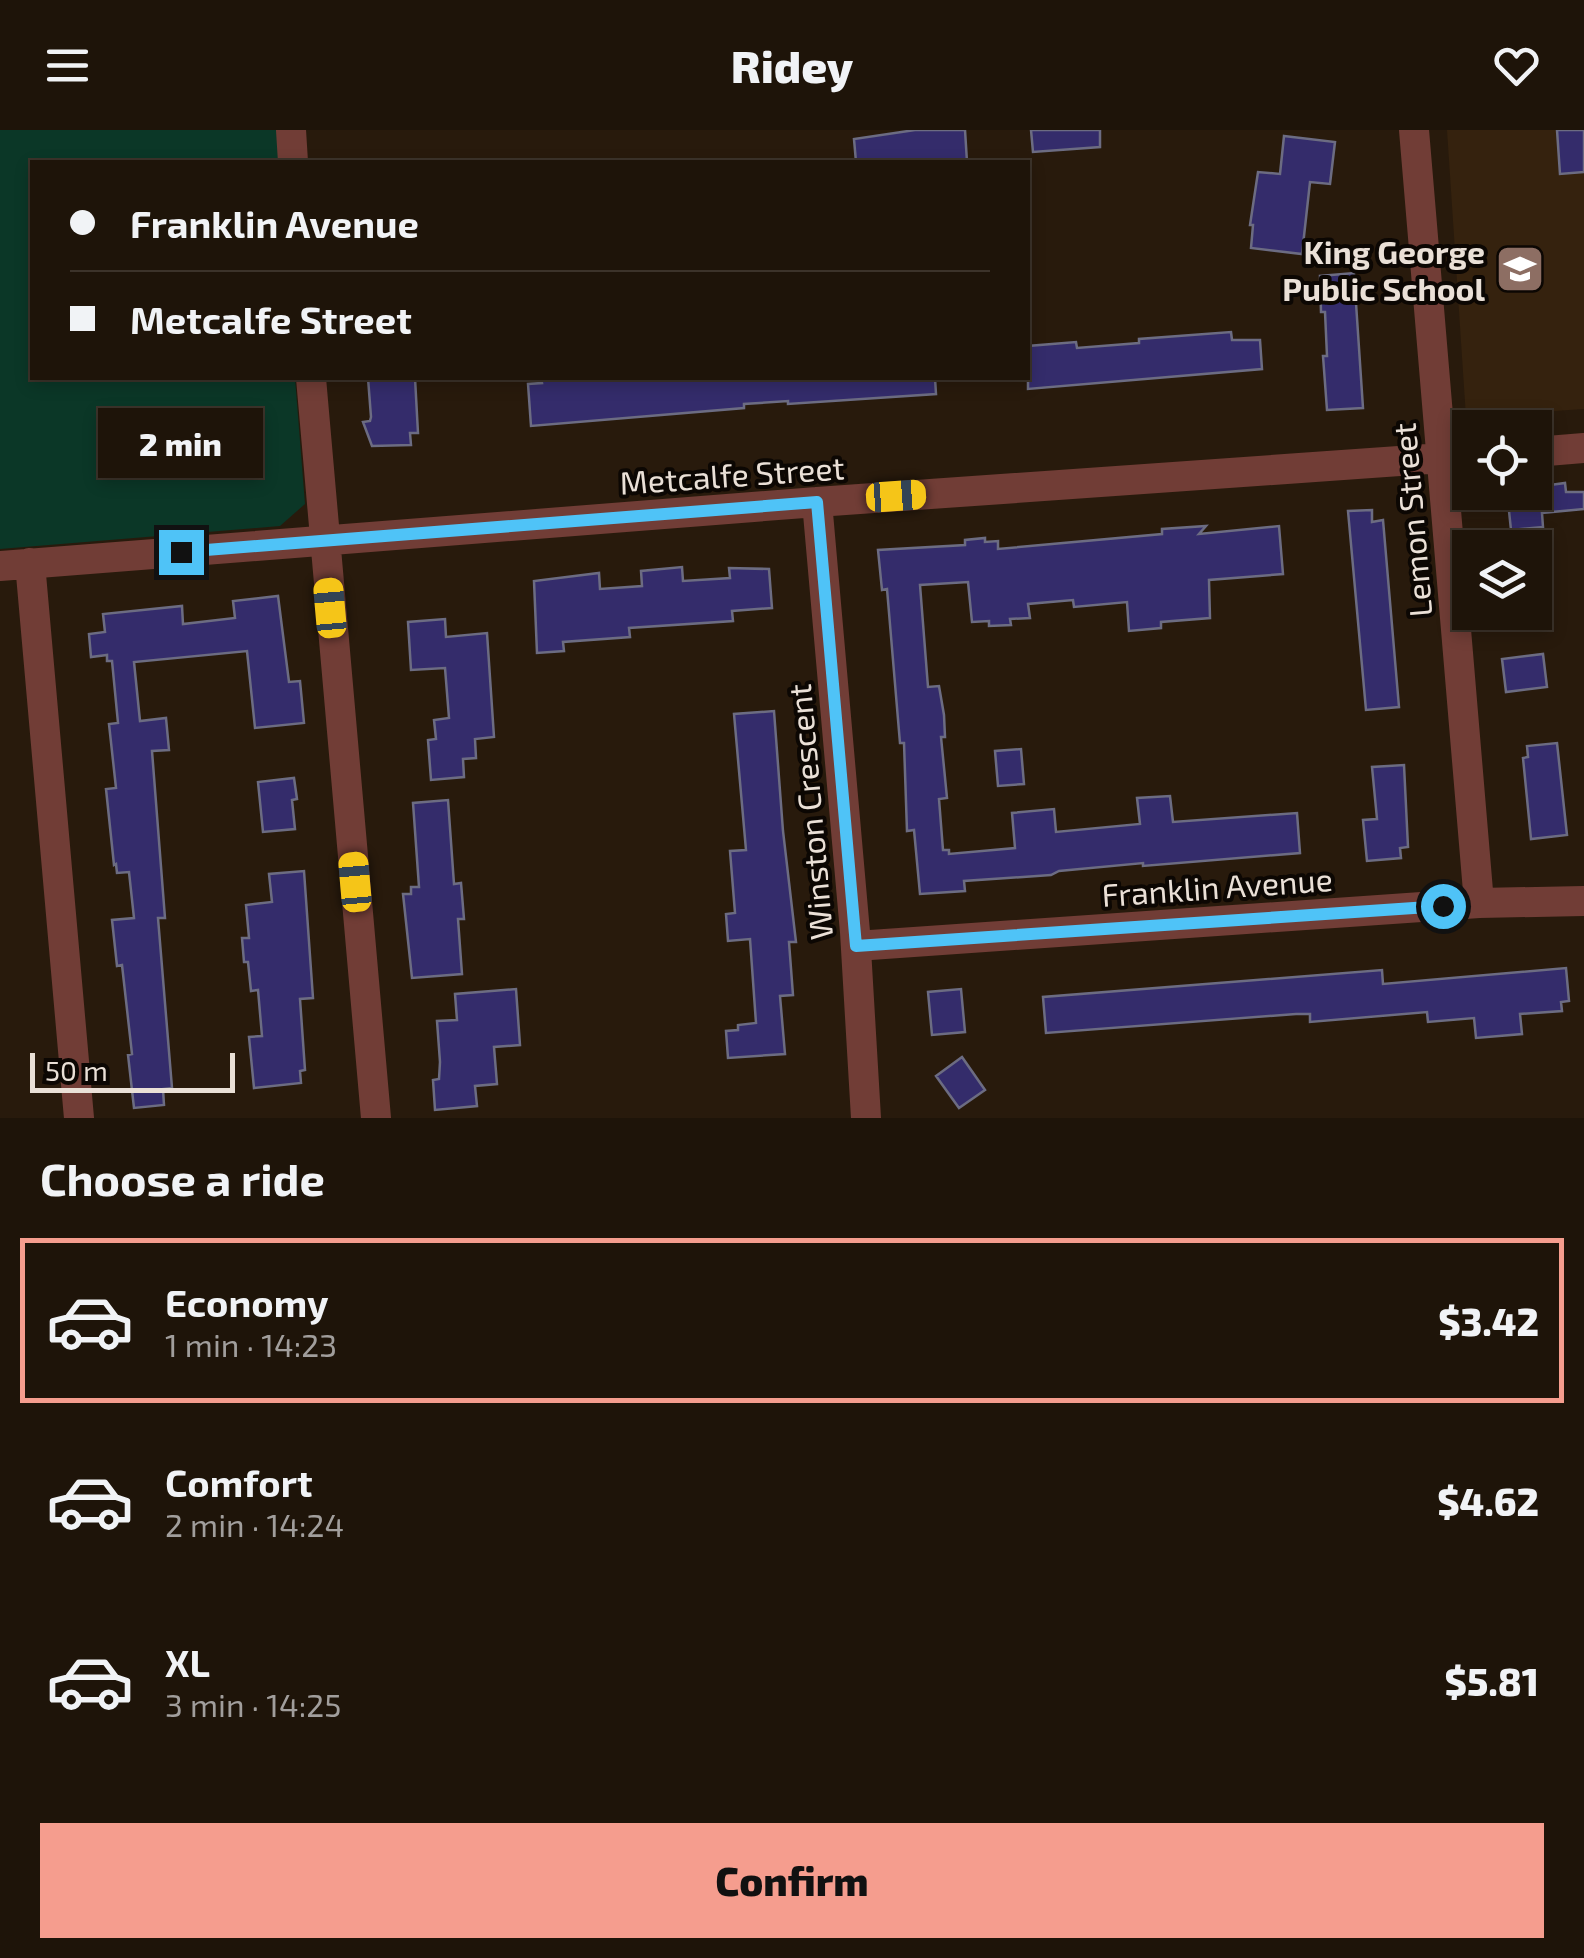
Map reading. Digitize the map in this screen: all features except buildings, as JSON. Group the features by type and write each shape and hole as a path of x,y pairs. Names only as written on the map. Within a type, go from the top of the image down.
{"street":[{"path":"294,160 291,131 308,130"},
{"name":"Lemon Street","path":"1414,130 1452,427"},
{"path":"311,380 376,1118"},
{"path":"1552,451 1584,448"},
{"name":"Metcalfe Street","path":"15,564 1452,458"},
{"name":"Winston Crescent","path":"817,502 856,946 866,1117"},
{"name":"Lemon Street","path":"1459,510 1479,903"},
{"path":"15,564 79,1118"},
{"name":"Franklin Avenue","path":"856,946 1479,903 1584,901"}],"shaded area":[{"name":"King George Public School","path":"1447,130 1584,130 1584,409 1466,410"}],"green space":[{"path":"0,130 277,130 280,160 30,160 30,380 295,380 305,504 280,526 0,549"}],"place":[{"name":"King George Public School","path":"1520,269"}],"route":[{"path":"181,552 817,502 856,946 1443,906"}]}
